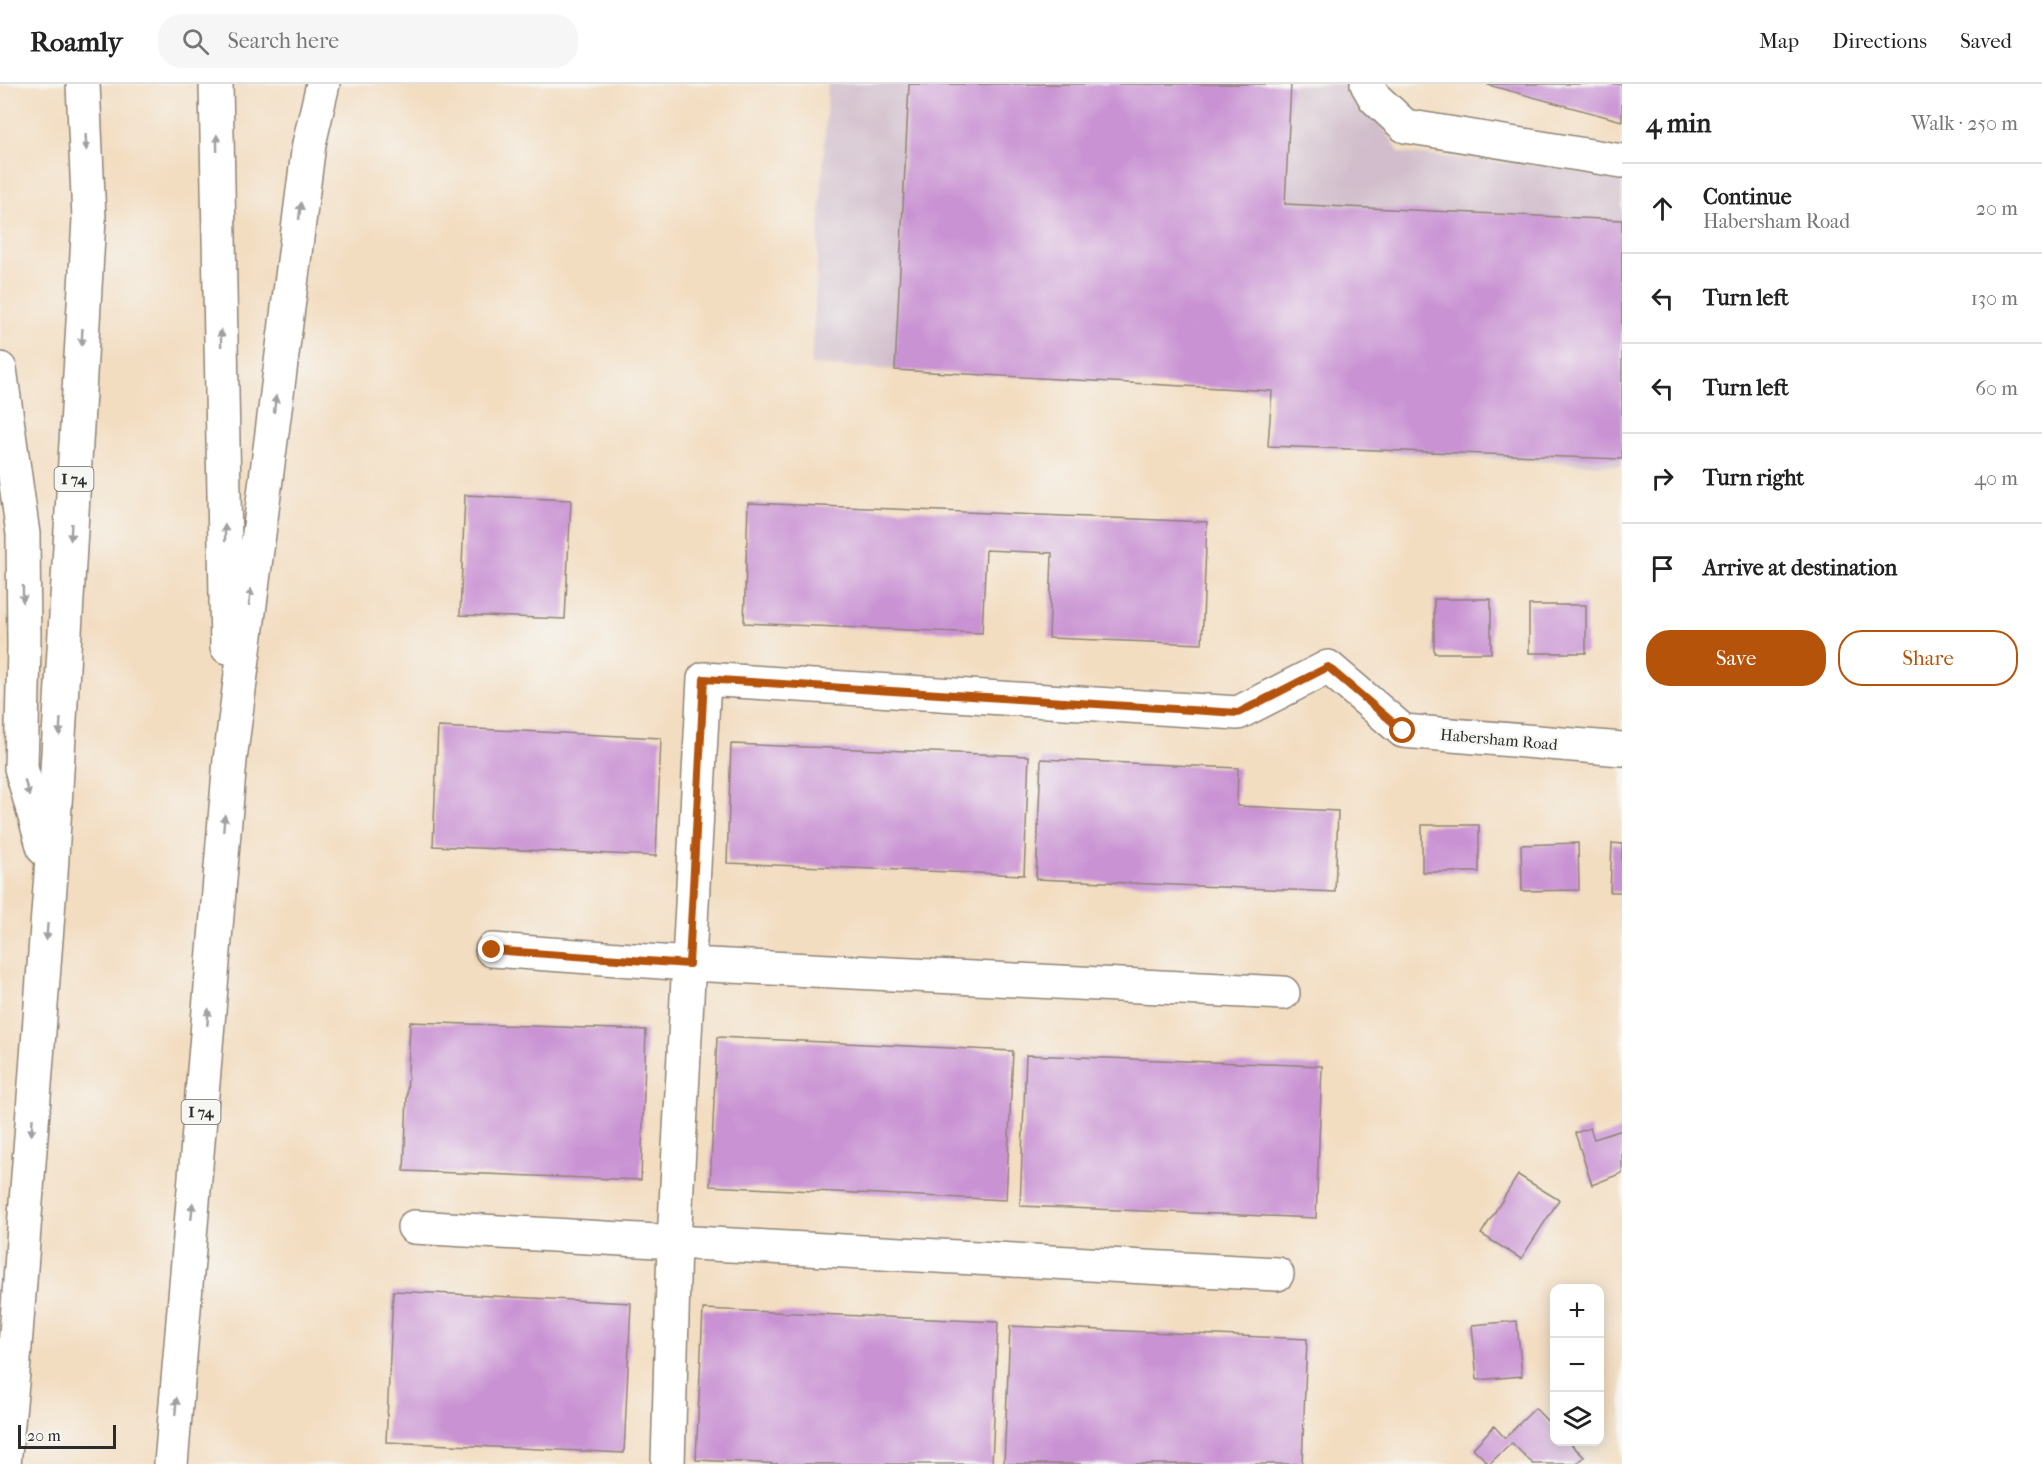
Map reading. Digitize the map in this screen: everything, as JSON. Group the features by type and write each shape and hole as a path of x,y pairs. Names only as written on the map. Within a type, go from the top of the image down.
{"main road":[{"name":"I 74","path":"4,1464 51,874 89,219 83,84"},
{"name":"I 74","path":"171,1464 230,760 216,84"},
{"path":"230,760 307,156 323,84"},
{"path":"1367,84 1375,98 1405,126 1622,161"},
{"path":"0,369 22,534 24,647 21,768 51,874"},
{"name":"Habersham Road","path":"689,964 704,679 1238,713 1328,667 1403,731 1622,749"},
{"path":"492,950 689,964 1283,993"},
{"path":"668,1464 674,1242 689,964"},
{"path":"414,1227 1277,1274"}],"shaded area":[{"path":"828,84 1354,84 1400,153 1622,173 1622,466 1268,446 1271,391 811,365"}],"building":[{"path":"909,84 1291,84 1285,204 1622,220 1622,459 1268,446 1272,391 895,370"},
{"path":"1488,84 1622,84 1622,121 1488,85"},
{"path":"465,495 571,500 565,619 460,615"},
{"path":"748,503 1207,522 1202,644 1049,638 1052,553 986,550 982,633 744,623"},
{"path":"1434,599 1491,599 1491,653 1434,653"},
{"path":"1529,605 1586,605 1586,653 1529,653"},
{"path":"438,727 661,738 656,856 433,846"},
{"path":"731,744 1029,756 1024,875 727,863"},
{"path":"1041,759 1238,768 1237,806 1338,811 1335,892 1036,879"},
{"path":"1422,825 1479,825 1479,872 1422,872"},
{"path":"1578,843 1579,890 1522,891 1521,845"},
{"path":"1612,843 1622,844 1622,892 1610,892"},
{"path":"410,1022 646,1030 641,1180 404,1171"},
{"path":"717,1037 1013,1051 1006,1200 710,1186"},
{"path":"1026,1055 1322,1066 1316,1218 1020,1206"},
{"path":"1590,1128 1594,1139 1622,1130 1622,1173 1592,1185 1575,1133"},
{"path":"1518,1175 1559,1200 1521,1259 1481,1234"},
{"path":"393,1291 631,1303 624,1453 386,1442"},
{"path":"703,1309 998,1322 992,1464 784,1464 696,1460"},
{"path":"1517,1321 1522,1376 1477,1380 1472,1325"},
{"path":"1010,1326 1307,1339 1302,1464 1004,1464"},
{"path":"1535,1408 1550,1424 1550,1446 1573,1446 1584,1457 1577,1464 1533,1464 1512,1443 1489,1464 1473,1448 1494,1426 1505,1438"}],"route":[{"path":"492,950 689,964 704,679 1238,713 1328,667 1403,731"}]}
